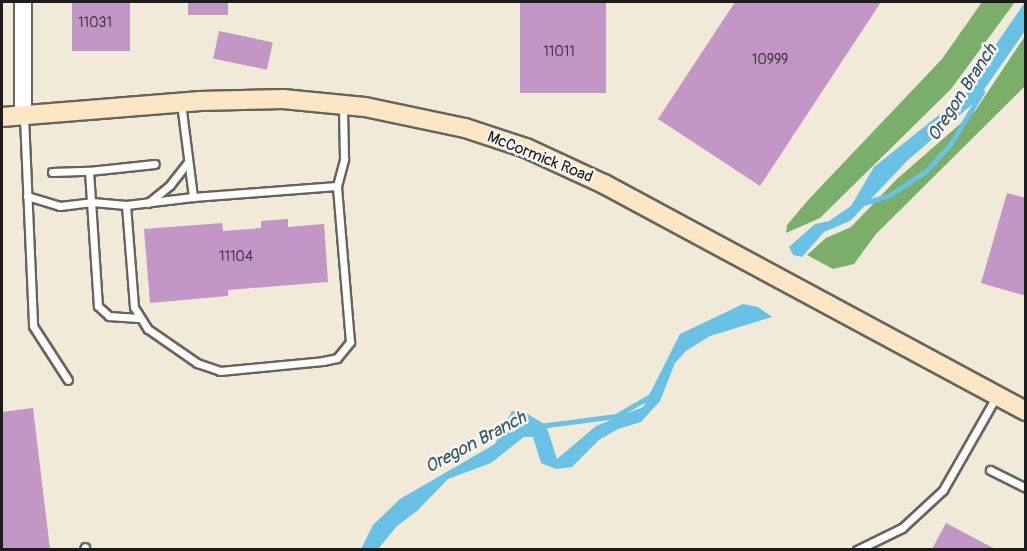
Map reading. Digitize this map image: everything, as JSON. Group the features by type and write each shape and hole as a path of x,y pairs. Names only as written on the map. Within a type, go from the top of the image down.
{"main road":[{"name":"McCormick Road","path":"2,117 263,99 343,104 465,128 576,170 1026,411"}],"street":[{"path":"23,2 23,115"}],"lane":[{"path":"181,103 193,197"},
{"path":"90,171 98,306 109,316 138,318 207,368 220,370 337,358 350,342 351,324 337,186 344,159 343,104"},
{"path":"23,115 33,326 68,380"},
{"path":"148,203 170,185 188,162"},
{"path":"52,172 90,171 155,164"},
{"path":"27,196 60,206 92,202 126,205 193,197 337,186"},
{"path":"126,205 134,307 138,318"},
{"path":"856,549 902,528 943,490 997,395"},
{"path":"990,470 1026,488"}],"green space":[{"path":"982,2 1015,2 951,89 820,218 786,233 787,225 809,199 942,59"},
{"path":"1025,36 1025,86 876,234 854,264 833,269 807,255 826,238 851,227 897,179 975,111"}],"water":[{"name":"Oregon Branch","path":"1025,2 1025,31 976,101 907,161 850,221 824,232 802,257 793,255 789,247 815,224 829,221 851,206 874,167 975,86 988,56"},
{"name":"Oregon Branch","path":"743,304 758,307 772,317 710,336 686,351 675,363 660,401 641,422 618,429 599,440 572,467 556,469 541,463 533,437 524,437 491,463 448,479 417,511 397,526 378,549 361,549 373,525 400,499 495,444 512,411 524,412 546,425 557,459 596,426 643,407 680,334"}],"building":[{"path":"72,2 130,2 130,51 72,51"},
{"path":"188,2 228,2 228,15 188,15"},
{"path":"520,2 606,2 606,93 520,93"},
{"path":"735,2 881,2 760,186 658,119"},
{"path":"219,31 273,42 267,70 213,58"},
{"path":"1007,193 1026,198 1026,296 981,283"},
{"path":"288,219 288,227 324,224 328,282 228,290 228,296 150,303 144,229 222,223 223,231 261,228 261,221"},
{"path":"33,408 50,549 2,549 2,412"},
{"path":"946,523 995,549 932,549"}],"waterway":[{"name":"Oregon Branch","path":"864,203 890,195 926,171 951,143 982,92"},
{"name":"Oregon Branch","path":"539,426 616,416 654,394"},
{"name":"Oregon Branch","path":"418,492 436,481"}]}
